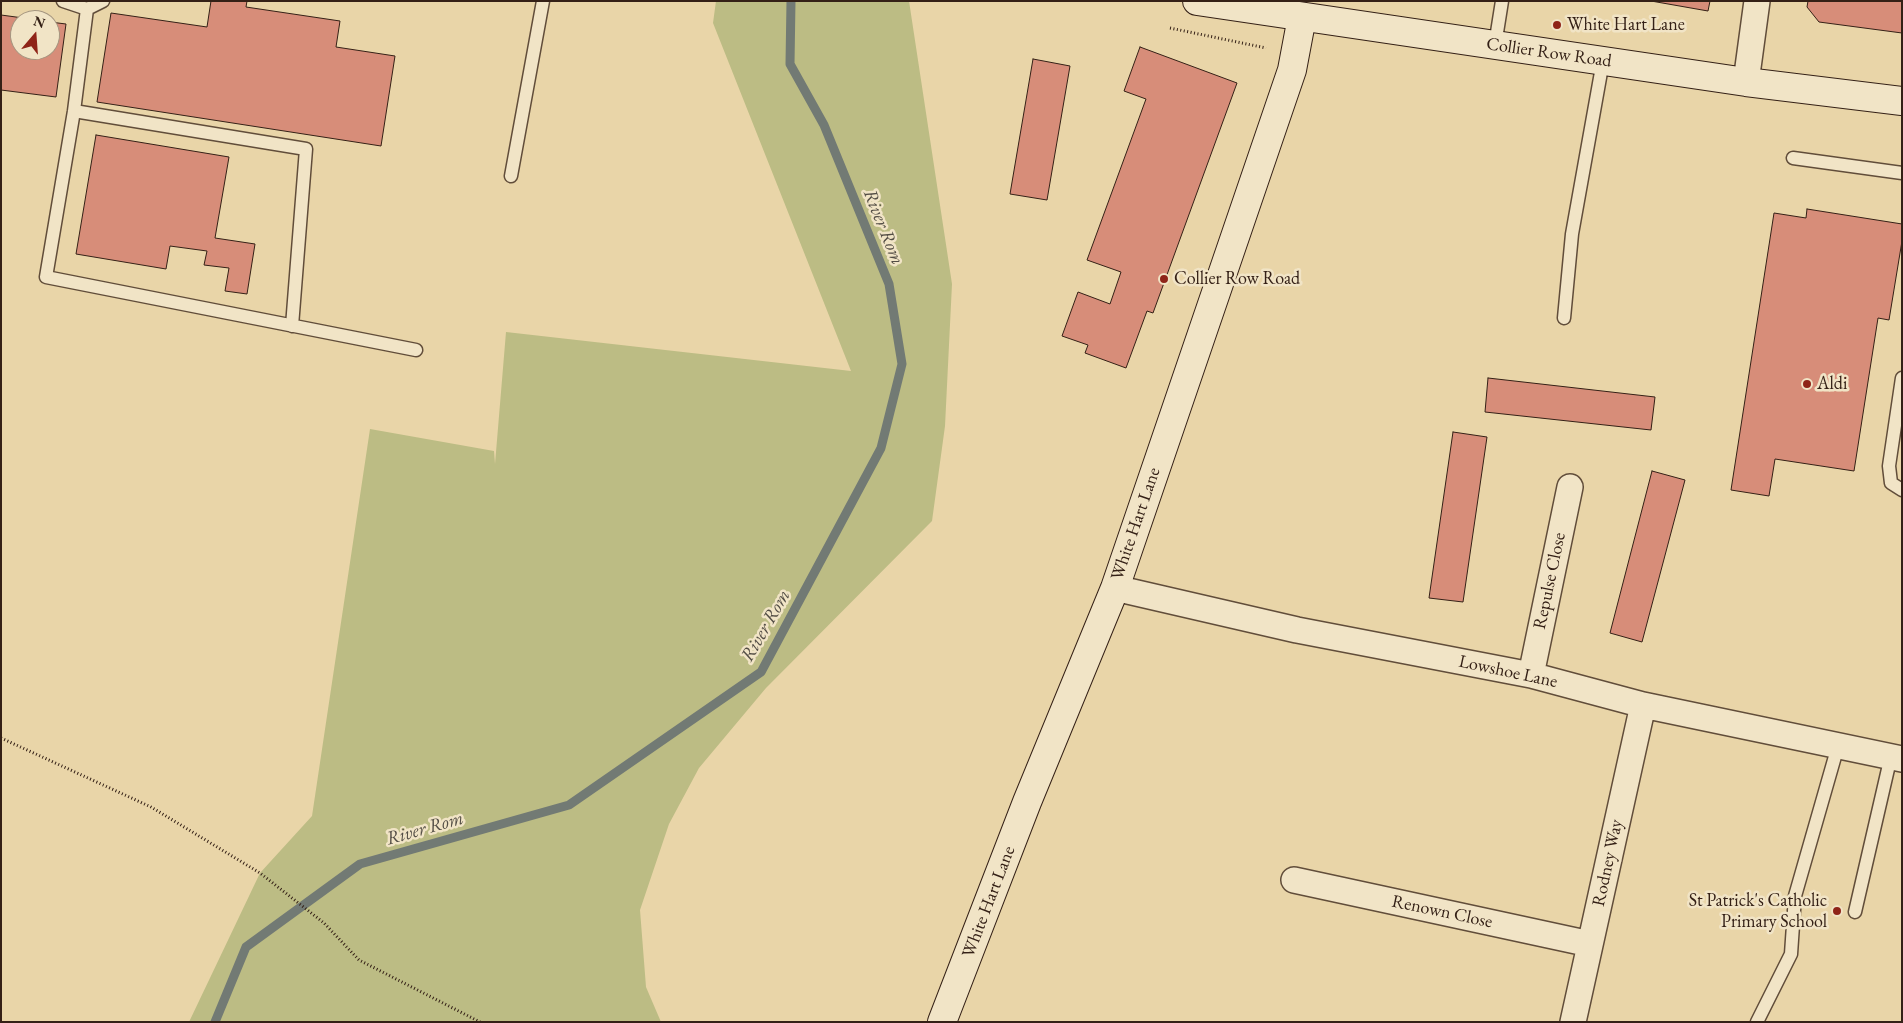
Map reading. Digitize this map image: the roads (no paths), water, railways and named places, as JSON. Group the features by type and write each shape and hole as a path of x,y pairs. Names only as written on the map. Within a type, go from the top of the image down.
{"street":[{"path":"1746,82 1757,1"},
{"name":"Collier Row Road","path":"1213,2 1302,17 1746,82 1902,101"},
{"name":"White Hart Lane","path":"942,1022 1027,802 1114,588 1292,70 1302,17"},
{"name":"Repulse Close","path":"1531,674 1570,486"},
{"name":"Lowshoe Lane","path":"1114,588 1297,630 1531,674 1643,705 1896,758"},
{"name":"Rodney Way","path":"1573,1022 1643,705"},
{"name":"Renown Close","path":"1294,880 1590,944"}],"lane":[{"path":"63,1 87,9 103,1"},
{"path":"511,176 544,1"},
{"path":"1495,45 1502,1"},
{"path":"87,9 74,111 46,276 416,350"},
{"path":"1564,318 1572,234 1603,61"},
{"path":"74,111 306,149 292,326"},
{"path":"1793,158 1902,173"},
{"path":"1902,378 1889,466 1891,483 1902,490"},
{"path":"1758,1022 1791,954 1795,896 1838,746"},
{"path":"1855,912 1896,758"}],"waterway":[{"name":"River Rom","path":"215,1022 246,947 360,864 569,805 761,672 881,448 902,364 889,284 824,125 790,64 791,1"}],"place":[{"name":"White Hart Lane","path":"1557,25"},
{"name":"Collier Row Road","path":"1164,279"},
{"name":"Aldi","path":"1807,384"},
{"name":"St Patrick's Catholic Primary School","path":"1837,911"}]}
